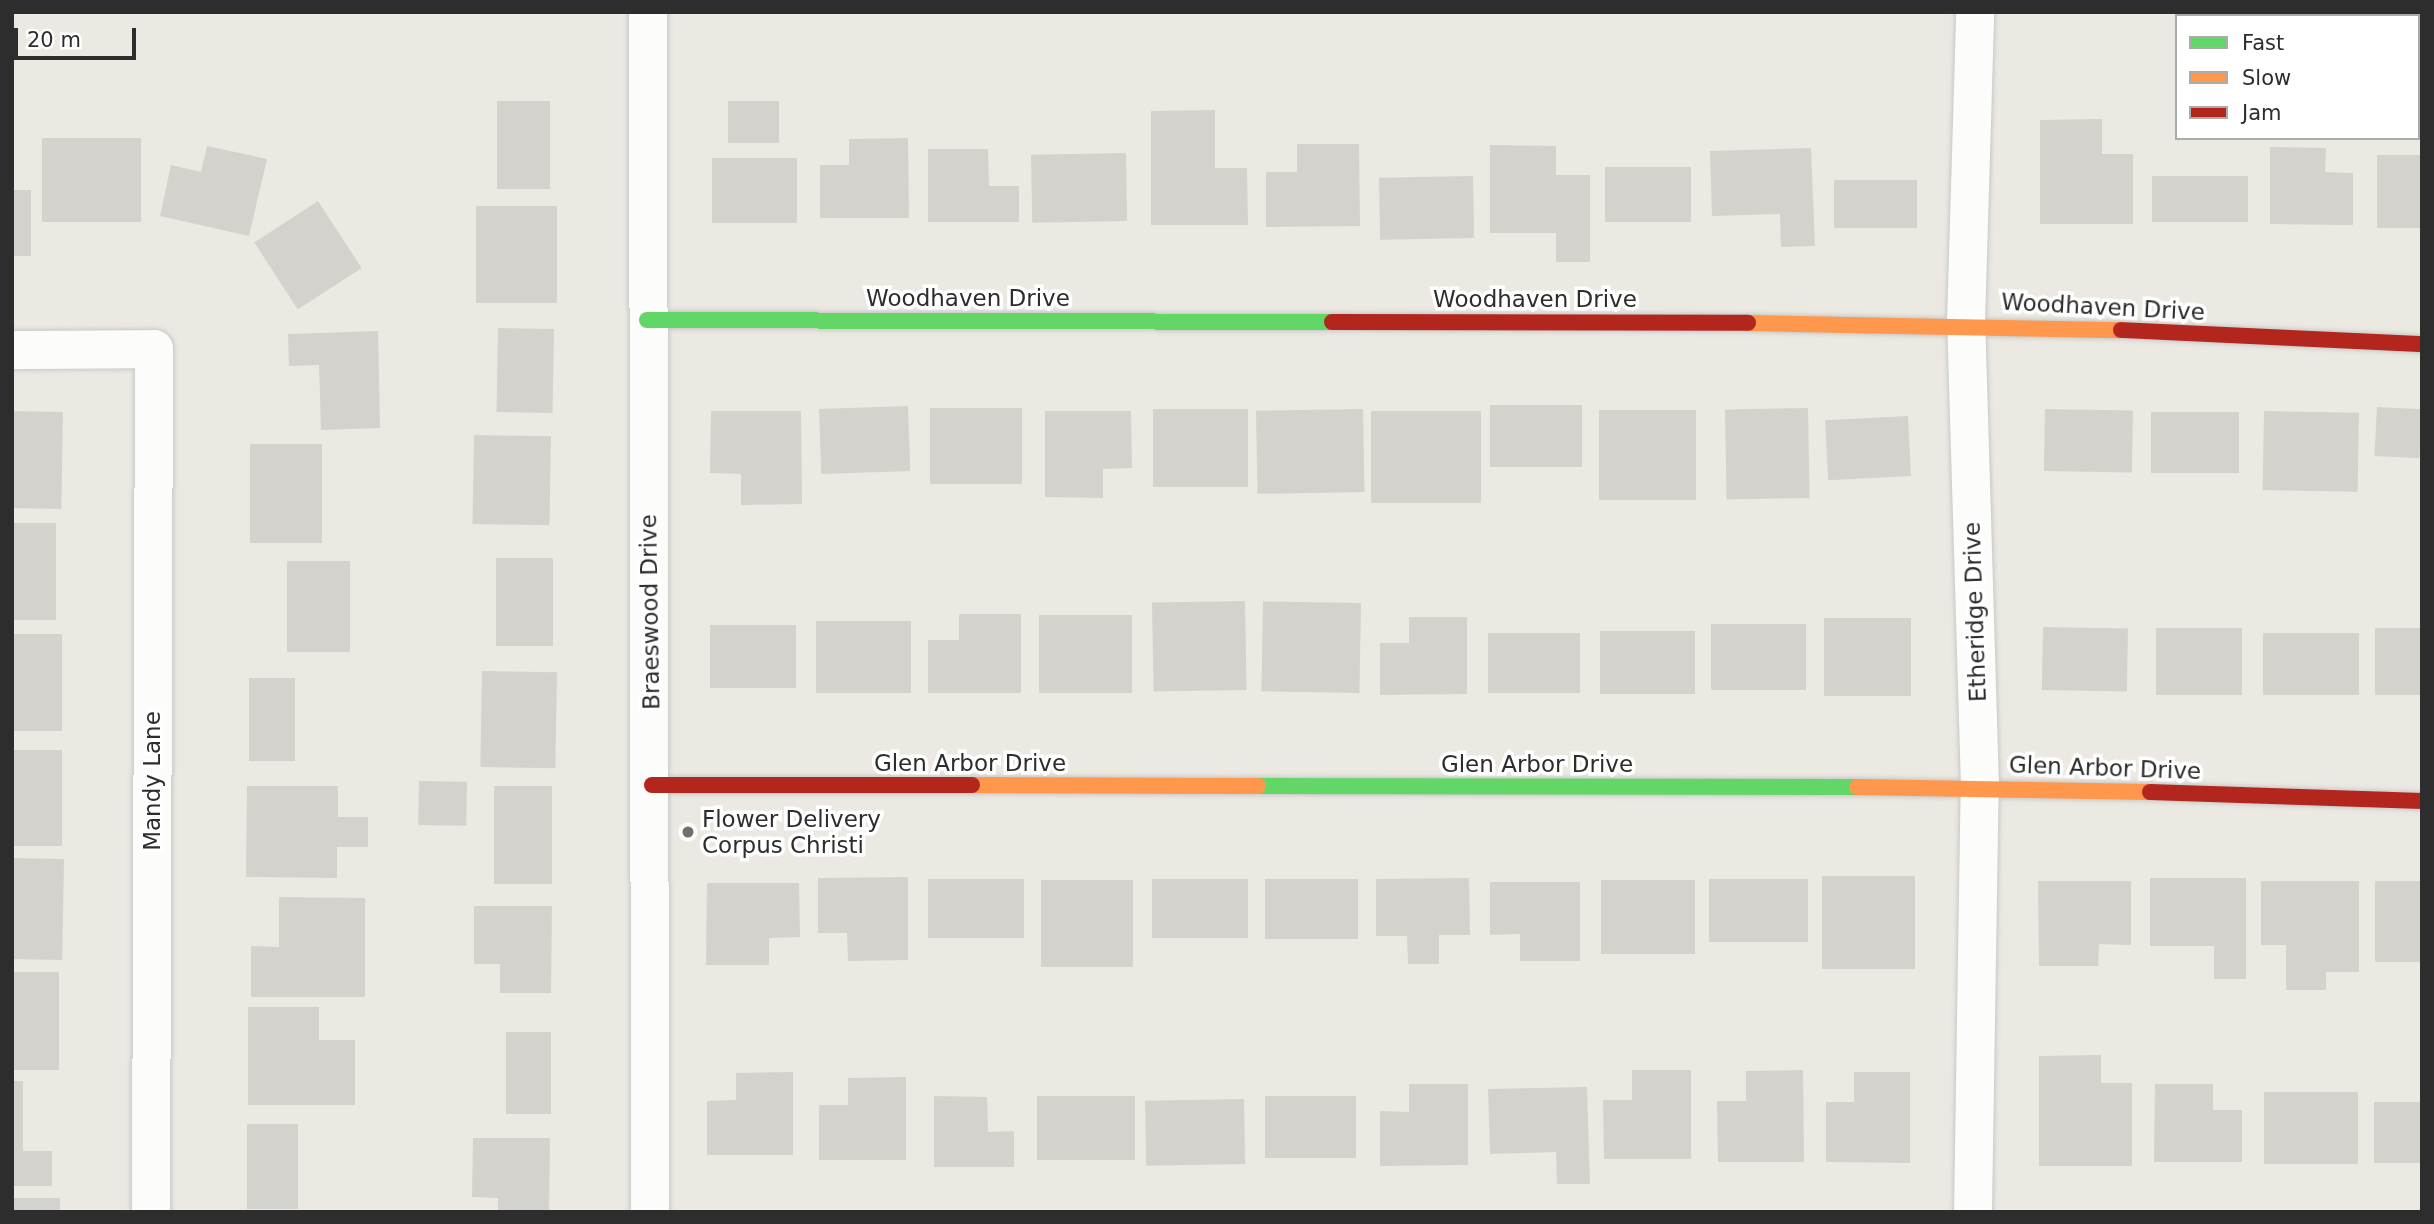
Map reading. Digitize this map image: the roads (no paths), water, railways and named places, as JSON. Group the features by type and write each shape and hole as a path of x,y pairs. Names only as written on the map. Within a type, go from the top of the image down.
{"street":[{"name":"Braeswood Drive","path":"648,12 647,320 652,785 650,1212"},
{"name":"Etheridge Drive","path":"1973,1212 1980,788 1966,323 1975,12"},
{"name":"Woodhaven Drive","path":"647,320 1966,323 2422,344"},
{"name":"Mandy Lane","path":"12,350 153,349 151,1212"},
{"name":"Glen Arbor Drive","path":"652,785 1980,788 2422,801"}],"place":[{"name":"Flower Delivery Corpus Christi","path":"688,832"}]}
